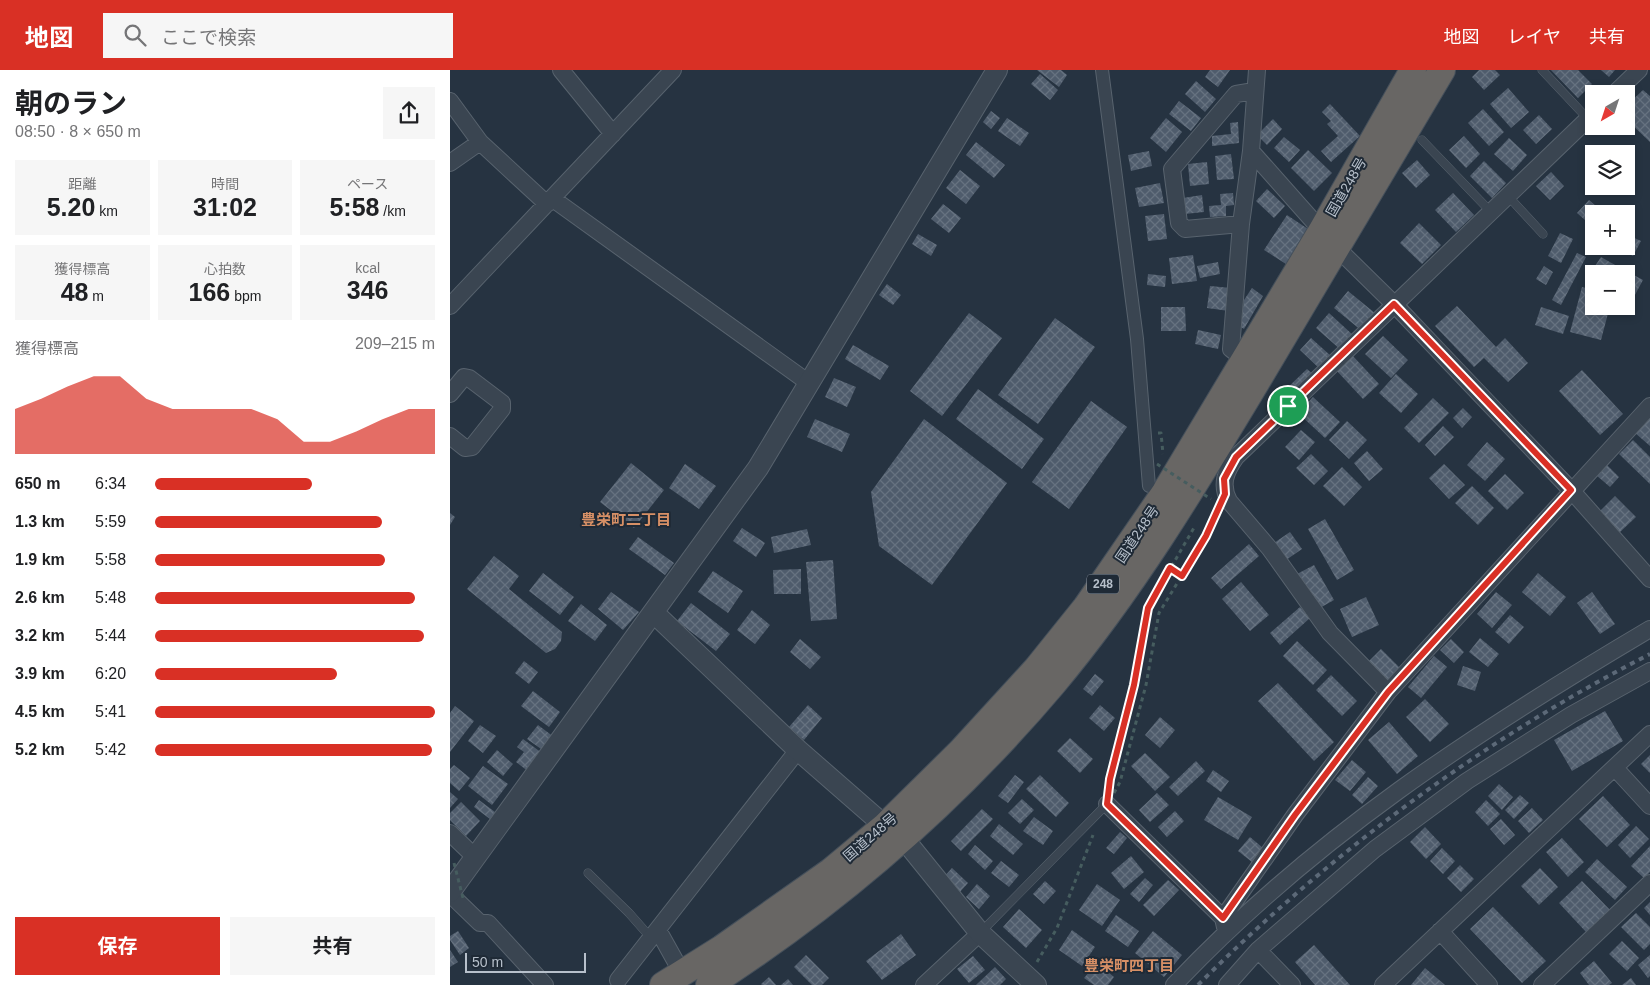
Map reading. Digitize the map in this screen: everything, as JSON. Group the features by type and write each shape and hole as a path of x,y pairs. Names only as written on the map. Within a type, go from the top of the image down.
{"highway":[{"name":"国道248号","path":"709,985 771,945 894,833 1004,739 1054,682 1092,633 1171,522 1226,452 1413,70"},
{"name":"国道248号","path":"672,979 722,948 831,871 894,833 968,744 1037,668 1086,608 1164,492 1244,359 1329,239 1442,70"}],"street":[{"path":"562,70 613,134"},
{"path":"545,985 488,923 480,923 454,895 475,858 758,468 996,70"},
{"path":"1102,70 1137,339 1149,486"},
{"path":"1244,359 1231,349 1241,224 1251,151 1254,90 1257,70"},
{"path":"1623,85 1639,70"},
{"path":"451,304 613,134 663,74"},
{"path":"1241,224 1185,229 1179,223 1172,169 1236,94 1254,90"},
{"path":"450,100 480,142 550,201 809,383"},
{"path":"1388,692 1330,633 1270,549 1218,496 1224,479 1226,452 1394,304 1585,122"},
{"path":"450,163 480,142"},
{"path":"1251,151 1329,239 1394,304 1571,490 1650,579"},
{"path":"450,394 464,377 469,378 502,403 502,409 472,447 465,448 450,436"},
{"path":"1174,985 1224,925 1295,815 1388,692 1571,490 1650,406"},
{"path":"654,613 798,750 894,833 980,933 1032,982"},
{"path":"1224,925 1341,832 1434,764 1544,692 1650,629"},
{"path":"1227,985 1258,950 1375,849 1468,781 1571,715 1650,671"},
{"path":"1383,985 1650,734"},
{"path":"618,980 798,750"},
{"path":"1614,768 1650,806"},
{"path":"1107,804 1224,925"},
{"path":"450,833 475,858"},
{"path":"1542,985 1650,883"},
{"path":"1440,931 1489,985"},
{"path":"924,985 980,933"},
{"path":"654,934 672,979"},
{"path":"1258,950 1292,985"}],"lane":[{"path":"1542,70 1585,110"},
{"path":"1422,140 1491,212"},
{"path":"1508,196 1543,234"},
{"path":"980,933 1107,804"},
{"path":"588,873 629,913 654,934"}],"path":[{"path":"1157,464 1218,496"},
{"path":"1206,506 1218,496"},
{"path":"1107,804 1120,782 1146,685 1159,613 1206,536 1218,496"},
{"path":"1107,804 1110,779 1134,685 1148,608 1197,522"},
{"path":"1165,565 1182,576"},
{"path":"1032,982 1057,928 1094,833 1091,822"},
{"path":"454,862 454,895"}],"building":[{"path":"1037,70 1061,70 1067,75 1059,87"},
{"path":"1210,70 1230,70 1218,87 1205,77"},
{"path":"1479,70 1495,70 1500,75 1484,90 1472,77"},
{"path":"1551,70 1578,70 1592,84 1585,85 1585,91 1578,98"},
{"path":"1601,70 1615,70 1609,77"},
{"path":"1040,74 1058,90 1050,100 1031,84"},
{"path":"1196,81 1216,99 1205,112 1185,94"},
{"path":"1508,88 1529,112 1511,128 1490,104"},
{"path":"1643,90 1650,96 1650,142 1635,128 1635,98"},
{"path":"1179,101 1201,118 1191,131 1169,114"},
{"path":"1330,104 1360,136 1331,162 1321,151 1338,136 1327,124 1331,121 1322,112"},
{"path":"1483,109 1504,132 1489,146 1468,123"},
{"path":"991,111 1000,118 991,129 983,122"},
{"path":"1539,115 1552,129 1536,144 1523,130"},
{"path":"1007,118 1029,133 1020,146 998,131"},
{"path":"1166,118 1182,132 1166,152 1150,138"},
{"path":"1273,119 1282,129 1267,145 1257,135"},
{"path":"1238,122 1239,143 1212,146 1212,136 1231,134 1230,123"},
{"path":"1464,136 1480,154 1466,168 1449,150"},
{"path":"1284,137 1300,150 1289,162 1274,148"},
{"path":"1509,138 1527,155 1513,171 1494,154"},
{"path":"976,142 1005,165 994,178 966,155"},
{"path":"1308,150 1332,173 1314,191 1291,168"},
{"path":"1149,151 1152,166 1131,171 1128,155"},
{"path":"1231,154 1234,179 1217,180 1215,156"},
{"path":"1417,160 1430,175 1416,188 1402,173"},
{"path":"1484,161 1506,183 1492,198 1470,176"},
{"path":"1207,162 1209,184 1190,186 1188,164"},
{"path":"960,170 980,186 966,204 946,188"},
{"path":"1551,172 1564,186 1550,200 1536,186"},
{"path":"1160,183 1164,203 1139,207 1135,188"},
{"path":"1267,189 1285,206 1274,218 1256,201"},
{"path":"1233,193 1234,205 1226,206 1226,216 1210,217 1209,206 1221,205 1220,194"},
{"path":"1453,193 1474,215 1456,232 1435,210"},
{"path":"1202,195 1204,212 1185,214 1183,198"},
{"path":"1589,200 1595,205 1585,205 1585,220 1577,213"},
{"path":"943,204 961,218 949,233 931,219"},
{"path":"1164,214 1167,239 1148,241 1145,216"},
{"path":"1287,215 1308,229 1286,264 1264,250"},
{"path":"1419,223 1441,245 1422,264 1400,243"},
{"path":"1560,233 1573,239 1561,263 1548,256"},
{"path":"918,234 937,245 931,256 912,244"},
{"path":"1635,238 1641,241 1635,252"},
{"path":"1577,253 1586,257 1561,305 1552,300"},
{"path":"1193,255 1197,281 1172,284 1169,258"},
{"path":"1601,257 1615,265 1596,265"},
{"path":"1218,262 1220,274 1200,278 1197,266"},
{"path":"1544,266 1553,272 1546,285 1536,279"},
{"path":"1148,274 1166,276 1165,287 1147,285"},
{"path":"1635,276 1643,280 1635,295"},
{"path":"887,284 901,295 893,305 879,295"},
{"path":"1210,286 1231,288 1229,311 1207,308"},
{"path":"1582,287 1585,288 1585,315 1608,315 1601,340 1570,332"},
{"path":"1252,288 1263,296 1244,329 1241,327 1244,300"},
{"path":"1348,291 1376,314 1362,331 1334,308"},
{"path":"1457,306 1496,347 1505,338 1528,363 1508,382 1484,358 1474,367 1435,326"},
{"path":"1161,307 1185,307 1186,331 1161,331"},
{"path":"1541,307 1569,316 1563,334 1535,325"},
{"path":"969,313 1002,338 942,416 910,391"},
{"path":"1329,313 1354,336 1341,350 1316,328"},
{"path":"1055,318 1095,347 1038,424 998,395"},
{"path":"1198,330 1221,335 1218,349 1195,344"},
{"path":"1383,336 1408,360 1391,378 1365,354"},
{"path":"1311,338 1331,356 1320,369 1300,350"},
{"path":"853,345 889,366 880,380 845,359"},
{"path":"1352,355 1379,384 1363,399 1336,370"},
{"path":"1307,369 1315,376 1292,398 1285,390"},
{"path":"1582,370 1623,414 1600,435 1559,391"},
{"path":"1396,374 1418,394 1401,413 1379,393"},
{"path":"834,378 856,387 847,407 825,397"},
{"path":"978,389 1044,439 1022,469 956,419"},
{"path":"1313,397 1340,422 1325,438 1298,413"},
{"path":"1433,398 1449,413 1419,443 1404,428"},
{"path":"1091,401 1127,427 1069,509 1032,482"},
{"path":"1463,408 1472,417 1462,428 1453,418"},
{"path":"1650,414 1650,446 1634,432"},
{"path":"815,419 850,434 842,452 807,437"},
{"path":"924,419 1007,483 932,585 879,546 871,492"},
{"path":"1347,421 1367,440 1349,459 1329,440"},
{"path":"1443,426 1454,437 1435,456 1425,445"},
{"path":"1301,430 1315,442 1299,460 1285,447"},
{"path":"1633,440 1650,457 1650,484 1619,454"},
{"path":"1487,442 1505,459 1485,481 1467,465"},
{"path":"1367,451 1383,469 1369,481 1354,463"},
{"path":"1311,454 1328,471 1314,485 1296,468"},
{"path":"631,463 664,490 634,528 600,502"},
{"path":"685,464 716,486 699,509 669,488"},
{"path":"1444,464 1465,485 1449,499 1429,478"},
{"path":"1606,464 1619,477 1610,487 1596,475"},
{"path":"1342,467 1362,487 1344,506 1323,486"},
{"path":"1505,474 1524,493 1507,510 1488,491"},
{"path":"1472,486 1494,508 1478,525 1455,503"},
{"path":"1615,496 1636,517 1619,533 1599,512"},
{"path":"450,513 455,517 450,525"},
{"path":"1325,519 1354,570 1337,580 1308,529"},
{"path":"742,528 765,543 756,557 733,541"},
{"path":"807,529 811,545 774,553 771,537"},
{"path":"1290,532 1302,549 1286,560 1274,543"},
{"path":"638,537 674,563 665,575 629,549"},
{"path":"1249,544 1259,556 1221,589 1211,578"},
{"path":"494,556 519,576 509,589 562,632 561,641 555,649 546,653 467,589"},
{"path":"833,560 837,619 811,621 806,562"},
{"path":"1314,565 1334,600 1318,609 1297,574"},
{"path":"801,569 801,594 774,594 773,570"},
{"path":"713,571 743,591 728,613 698,592"},
{"path":"543,573 574,597 560,615 529,591"},
{"path":"1538,573 1566,597 1550,616 1522,592"},
{"path":"1241,582 1269,615 1250,631 1222,599"},
{"path":"611,592 639,612 623,630 598,609"},
{"path":"1496,592 1512,605 1492,628 1477,614"},
{"path":"1592,592 1615,624 1600,634 1577,603"},
{"path":"1366,597 1379,625 1352,637 1340,609"},
{"path":"691,603 730,634 716,651 677,621"},
{"path":"581,604 607,625 595,641 568,621"},
{"path":"1300,607 1310,618 1280,645 1270,633"},
{"path":"752,610 770,625 755,644 737,630"},
{"path":"1510,615 1524,627 1509,644 1495,632"},
{"path":"1480,638 1499,654 1488,667 1469,652"},
{"path":"800,639 821,657 810,669 790,652"},
{"path":"1451,639 1464,652 1454,663 1440,650"},
{"path":"1297,641 1327,670 1313,685 1283,656"},
{"path":"1381,649 1401,669 1389,682 1368,662"},
{"path":"1434,656 1447,667 1421,698 1408,687"},
{"path":"524,661 538,672 529,684 515,673"},
{"path":"1463,666 1481,672 1475,691 1457,685"},
{"path":"1095,674 1104,681 1092,696 1083,689"},
{"path":"1331,675 1357,701 1342,716 1316,690"},
{"path":"1278,683 1334,742 1314,761 1258,701"},
{"path":"533,691 560,712 549,727 521,706"},
{"path":"1425,699 1449,724 1430,742 1406,717"},
{"path":"808,705 822,718 804,740 789,727"},
{"path":"1100,705 1115,718 1104,731 1089,718"},
{"path":"455,706 474,721 450,752 450,713"},
{"path":"1605,711 1623,741 1572,771 1554,740"},
{"path":"1160,717 1175,730 1160,748 1145,735"},
{"path":"1389,722 1418,756 1397,774 1368,740"},
{"path":"480,725 496,736 483,753 468,741"},
{"path":"538,725 554,737 544,751 527,739"},
{"path":"1070,738 1093,759 1080,773 1057,751"},
{"path":"523,739 542,753 529,772 516,762 524,752 517,747"},
{"path":"497,750 513,764 503,776 487,762"},
{"path":"1145,753 1170,777 1155,791 1131,766"},
{"path":"1650,755 1650,773 1641,764"},
{"path":"1352,760 1366,772 1350,791 1335,780"},
{"path":"1196,761 1205,771 1178,796 1169,787"},
{"path":"454,765 470,778 459,791 450,783 450,769"},
{"path":"483,766 508,784 492,805 468,786"},
{"path":"1213,770 1229,781 1221,792 1206,781"},
{"path":"1015,775 1024,782 1008,803 998,796"},
{"path":"1040,775 1069,803 1056,817 1026,789"},
{"path":"1368,777 1378,786 1362,804 1352,795"},
{"path":"1499,784 1513,797 1502,810 1488,796"},
{"path":"450,792 458,799 450,808"},
{"path":"1157,793 1169,805 1150,822 1139,810"},
{"path":"1520,795 1529,803 1514,819 1505,810"},
{"path":"1603,796 1630,825 1607,847 1579,819"},
{"path":"1218,797 1252,817 1238,840 1204,820"},
{"path":"1022,799 1034,810 1020,824 1008,813"},
{"path":"479,800 495,812 490,819 474,807"},
{"path":"1486,800 1500,814 1488,826 1475,812"},
{"path":"461,802 480,821 466,836 450,820 450,813"},
{"path":"1532,808 1543,820 1529,833 1518,821"},
{"path":"982,809 993,819 961,851 951,841"},
{"path":"1175,811 1184,821 1167,837 1158,827"},
{"path":"1034,817 1053,831 1043,845 1023,831"},
{"path":"1501,819 1515,835 1504,845 1490,829"},
{"path":"999,824 1023,844 1013,855 990,836"},
{"path":"1636,826 1649,839 1630,858 1618,845"},
{"path":"1425,827 1441,844 1426,859 1410,842"},
{"path":"1120,832 1127,838 1114,854 1106,848"},
{"path":"1250,837 1263,848 1252,862 1238,851"},
{"path":"1562,838 1584,862 1568,877 1546,852"},
{"path":"975,845 993,861 985,870 968,854"},
{"path":"1650,846 1650,872 1644,878 1631,866"},
{"path":"1442,848 1455,861 1443,874 1430,861"},
{"path":"1131,856 1144,872 1124,889 1111,873"},
{"path":"1597,859 1627,887 1615,900 1585,872"},
{"path":"1001,861 1019,875 1009,887 991,873"},
{"path":"1460,865 1474,879 1461,892 1447,878"},
{"path":"952,868 968,883 959,893 943,878"},
{"path":"1540,868 1558,887 1539,905 1521,886"},
{"path":"1145,878 1153,885 1139,902 1130,894"},
{"path":"1168,880 1179,890 1154,916 1143,905"},
{"path":"1045,881 1056,891 1044,904 1033,894"},
{"path":"1582,881 1610,910 1586,932 1559,903"},
{"path":"977,884 990,896 979,909 966,897"},
{"path":"1097,884 1120,900 1102,926 1079,910"},
{"path":"1650,902 1650,915 1644,908"},
{"path":"1493,907 1546,961 1522,983 1470,929"},
{"path":"1019,909 1042,930 1026,948 1003,927"},
{"path":"1636,913 1650,927 1650,944 1644,950 1621,927"},
{"path":"1116,915 1139,931 1128,947 1105,931"},
{"path":"1072,930 1095,947 1082,966 1059,950"},
{"path":"458,931 469,948 460,955 450,940 450,936"},
{"path":"1153,931 1182,955 1164,977 1135,953"},
{"path":"901,934 916,955 882,980 866,961"},
{"path":"1622,941 1639,958 1627,971 1609,954"},
{"path":"1314,945 1350,985 1315,985 1295,962"},
{"path":"450,950 458,962 450,967"},
{"path":"806,955 829,978 822,985 812,985 794,967"},
{"path":"1650,955 1650,976 1648,978 1638,965"},
{"path":"973,956 985,970 969,983 957,969"},
{"path":"1594,961 1612,983 1609,985 1589,985 1580,973"},
{"path":"1097,963 1114,977 1108,985 1094,985 1084,978"},
{"path":"995,967 1006,979 1000,985 976,985"},
{"path":"1425,968 1445,985 1411,985"},
{"path":"769,977 776,985 761,984"},
{"path":"1631,978 1636,985 1622,985"},
{"path":"788,979 793,985 781,985"}],"railway":[{"path":"1198,985 1301,890 1411,802 1469,761 1528,723 1588,687 1650,654"}],"district":[{"name":"豊栄町二丁目","path":"626,520"},
{"name":"豊栄町四丁目","path":"1129,966"}],"route":[{"path":"1394,304 1571,490 1388,692 1295,815 1223,918 1107,804 1110,779 1134,685 1148,608 1170,568 1182,576 1206,536 1225,494 1224,479 1228,468 1236,457 1288,406 1394,304"}]}
